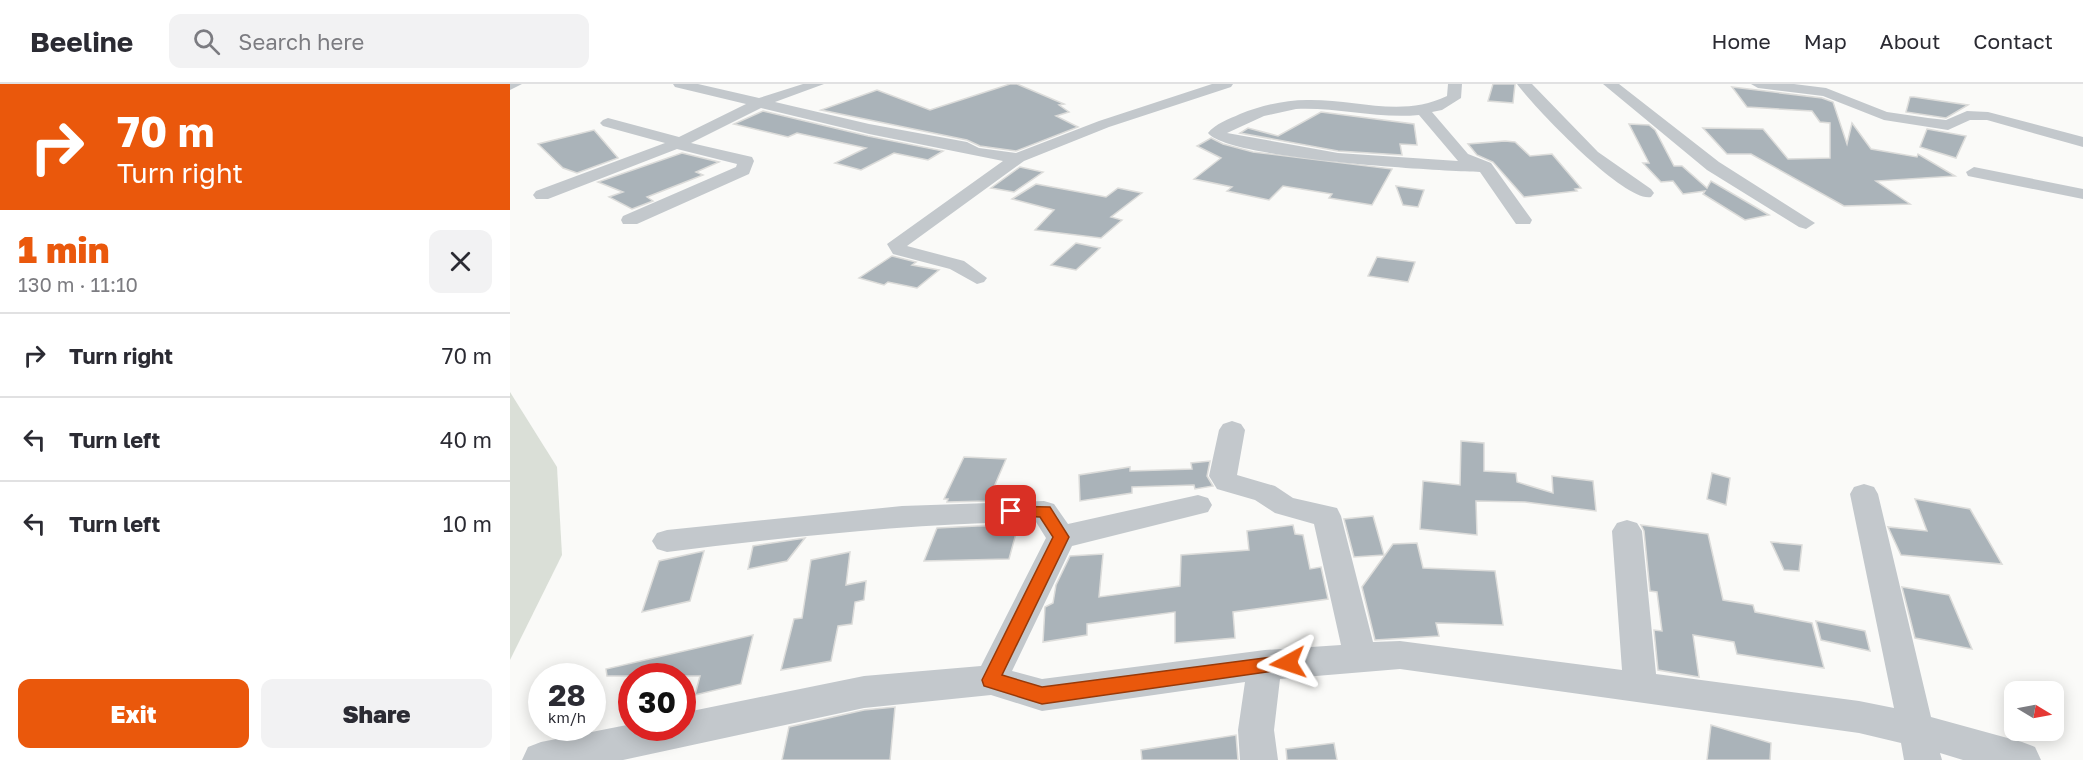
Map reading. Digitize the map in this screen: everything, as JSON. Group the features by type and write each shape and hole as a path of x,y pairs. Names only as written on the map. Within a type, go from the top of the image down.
{"street":[{"path":"510,86 515,84"},
{"path":"680,84 905,137 967,147 975,152 1018,158"},
{"path":"542,195 679,143 759,102 817,84"},
{"path":"977,278 957,265 900,250 897,243 1018,158 1104,124 1226,84"},
{"path":"1455,84 1454,98 1423,111 1390,112 1295,104 1259,113 1216,133 1295,153 1324,157 1398,164 1485,167"},
{"path":"1524,84 1592,155 1646,193"},
{"path":"1610,84 1713,166 1806,223"},
{"path":"1758,84 1826,92 1896,118 1948,125 1967,115 1976,114 2083,142"},
{"path":"1423,111 1462,157 1485,167 1523,220"},
{"path":"608,123 746,161 743,170 630,220"},
{"path":"2059,136 2083,159"},
{"path":"1974,172 2083,194"},
{"path":"1232,430 1223,476 1227,482 1265,493 1286,506 1327,516 1360,657"},
{"path":"1864,494 1919,744"},
{"path":"1061,537 1198,505"},
{"path":"667,541 840,520 994,511 1044,511 1061,537"},
{"path":"1627,531 1640,687"},
{"path":"991,680 1061,537"},
{"path":"541,760 864,692 991,680 1042,695 1265,664 1400,655 1859,717 1919,744 2022,760"},
{"path":"1259,760 1256,730 1265,664"}],"shaded area":[{"path":"510,392 557,467 562,555 510,660"}],"building":[{"path":"1010,84 1017,84 1064,104 1059,105 1069,112 1056,116 1078,127 1016,151 980,146 967,140 821,110 877,90 930,110"},
{"path":"1493,84 1515,84 1513,103 1488,101"},
{"path":"1732,87 1822,98 1833,102 1847,144 1852,123 1871,149 1917,157 1918,154 1955,176 1876,181 1910,204 1844,206 1751,154 1727,154 1703,128 1763,129 1788,159 1830,158 1830,123 1820,122 1812,111 1747,107"},
{"path":"1910,97 1968,105 1946,118 1906,112"},
{"path":"763,111 943,151 928,160 894,153 861,170 835,163 866,148 797,133 788,137 734,124"},
{"path":"1321,112 1414,124 1417,145 1400,144 1402,155 1338,151 1240,133 1248,128 1278,136"},
{"path":"1629,124 1649,125 1655,130 1674,166 1682,166 1707,188 1711,181 1769,215 1745,220 1703,194 1705,191 1683,194 1673,181 1661,182 1643,163 1649,163"},
{"path":"1927,129 1966,136 1956,158 1920,147"},
{"path":"594,130 618,158 577,173 563,168 538,144"},
{"path":"1211,138 1223,144 1253,152 1392,169 1372,205 1329,198 1332,194 1283,186 1269,200 1227,191 1232,187 1194,179 1221,158 1197,146"},
{"path":"1515,142 1530,156 1552,154 1581,188 1575,189 1577,191 1524,197 1493,162 1477,155 1468,144"},
{"path":"682,153 719,162 696,172 703,175 647,197 653,201 632,209 609,197 623,192 598,182"},
{"path":"1020,167 1043,172 1014,192 991,188"},
{"path":"1036,184 1106,197 1118,188 1142,193 1111,217 1122,220 1101,238 1035,230 1054,210 1012,199"},
{"path":"1396,186 1424,190 1418,207 1403,205"},
{"path":"1076,243 1100,248 1076,270 1051,265"},
{"path":"892,256 916,262 912,265 939,270 917,288 888,282 884,285 859,278"},
{"path":"1377,257 1415,262 1408,282 1368,276"},
{"path":"1461,441 1484,443 1484,471 1516,473 1517,482 1553,493 1552,476 1593,481 1596,511 1525,502 1476,501 1477,535 1420,529 1423,481 1460,485"},
{"path":"964,457 1006,459 988,501 947,502 948,499 944,499"},
{"path":"1210,461 1207,476 1213,486 1195,489 1194,485 1132,487 1132,493 1080,501 1079,475 1130,467 1130,471 1192,469 1191,463"},
{"path":"1712,473 1730,478 1726,505 1707,499"},
{"path":"1915,499 1970,509 2002,564 1901,555 1888,527 1927,531"},
{"path":"1373,516 1384,555 1354,557 1344,519"},
{"path":"1293,525 1295,534 1303,535 1310,569 1321,567 1328,599 1233,612 1235,638 1175,643 1175,612 1087,624 1087,635 1043,642 1045,607 1053,603 1056,585 1070,556 1103,554 1099,597 1180,586 1181,555 1249,550 1247,531"},
{"path":"1641,525 1708,534 1723,600 1753,605 1755,612 1812,623 1824,668 1737,654 1734,642 1693,635 1699,677 1658,670 1654,630 1662,631 1657,592 1650,591 1644,531"},
{"path":"1018,526 1009,559 924,561 937,528"},
{"path":"805,538 787,561 748,569 753,546"},
{"path":"1771,542 1802,545 1799,571 1784,570"},
{"path":"1417,543 1423,568 1495,571 1503,625 1436,623 1439,636 1375,640 1362,587 1393,544"},
{"path":"704,551 690,601 642,612 659,561"},
{"path":"850,552 846,585 866,581 864,600 855,602 852,624 838,626 831,661 781,670 794,619 802,618 811,560"},
{"path":"1902,587 1949,595 1972,649 1915,638"},
{"path":"1816,621 1865,631 1870,651 1821,640"},
{"path":"753,635 741,684 696,695 700,676 696,676 696,663 632,663"},
{"path":"618,666 618,676 607,676 606,669"},
{"path":"895,707 890,760 782,760 789,727 864,710"},
{"path":"1711,725 1771,743 1770,760 1707,760"},
{"path":"1236,735 1238,760 1142,760 1141,750"},
{"path":"1334,743 1337,760 1287,760 1286,749"}],"route":[{"path":"1011,511 1044,511 1061,537 991,680 1042,695 1265,664 1288,663"}]}
